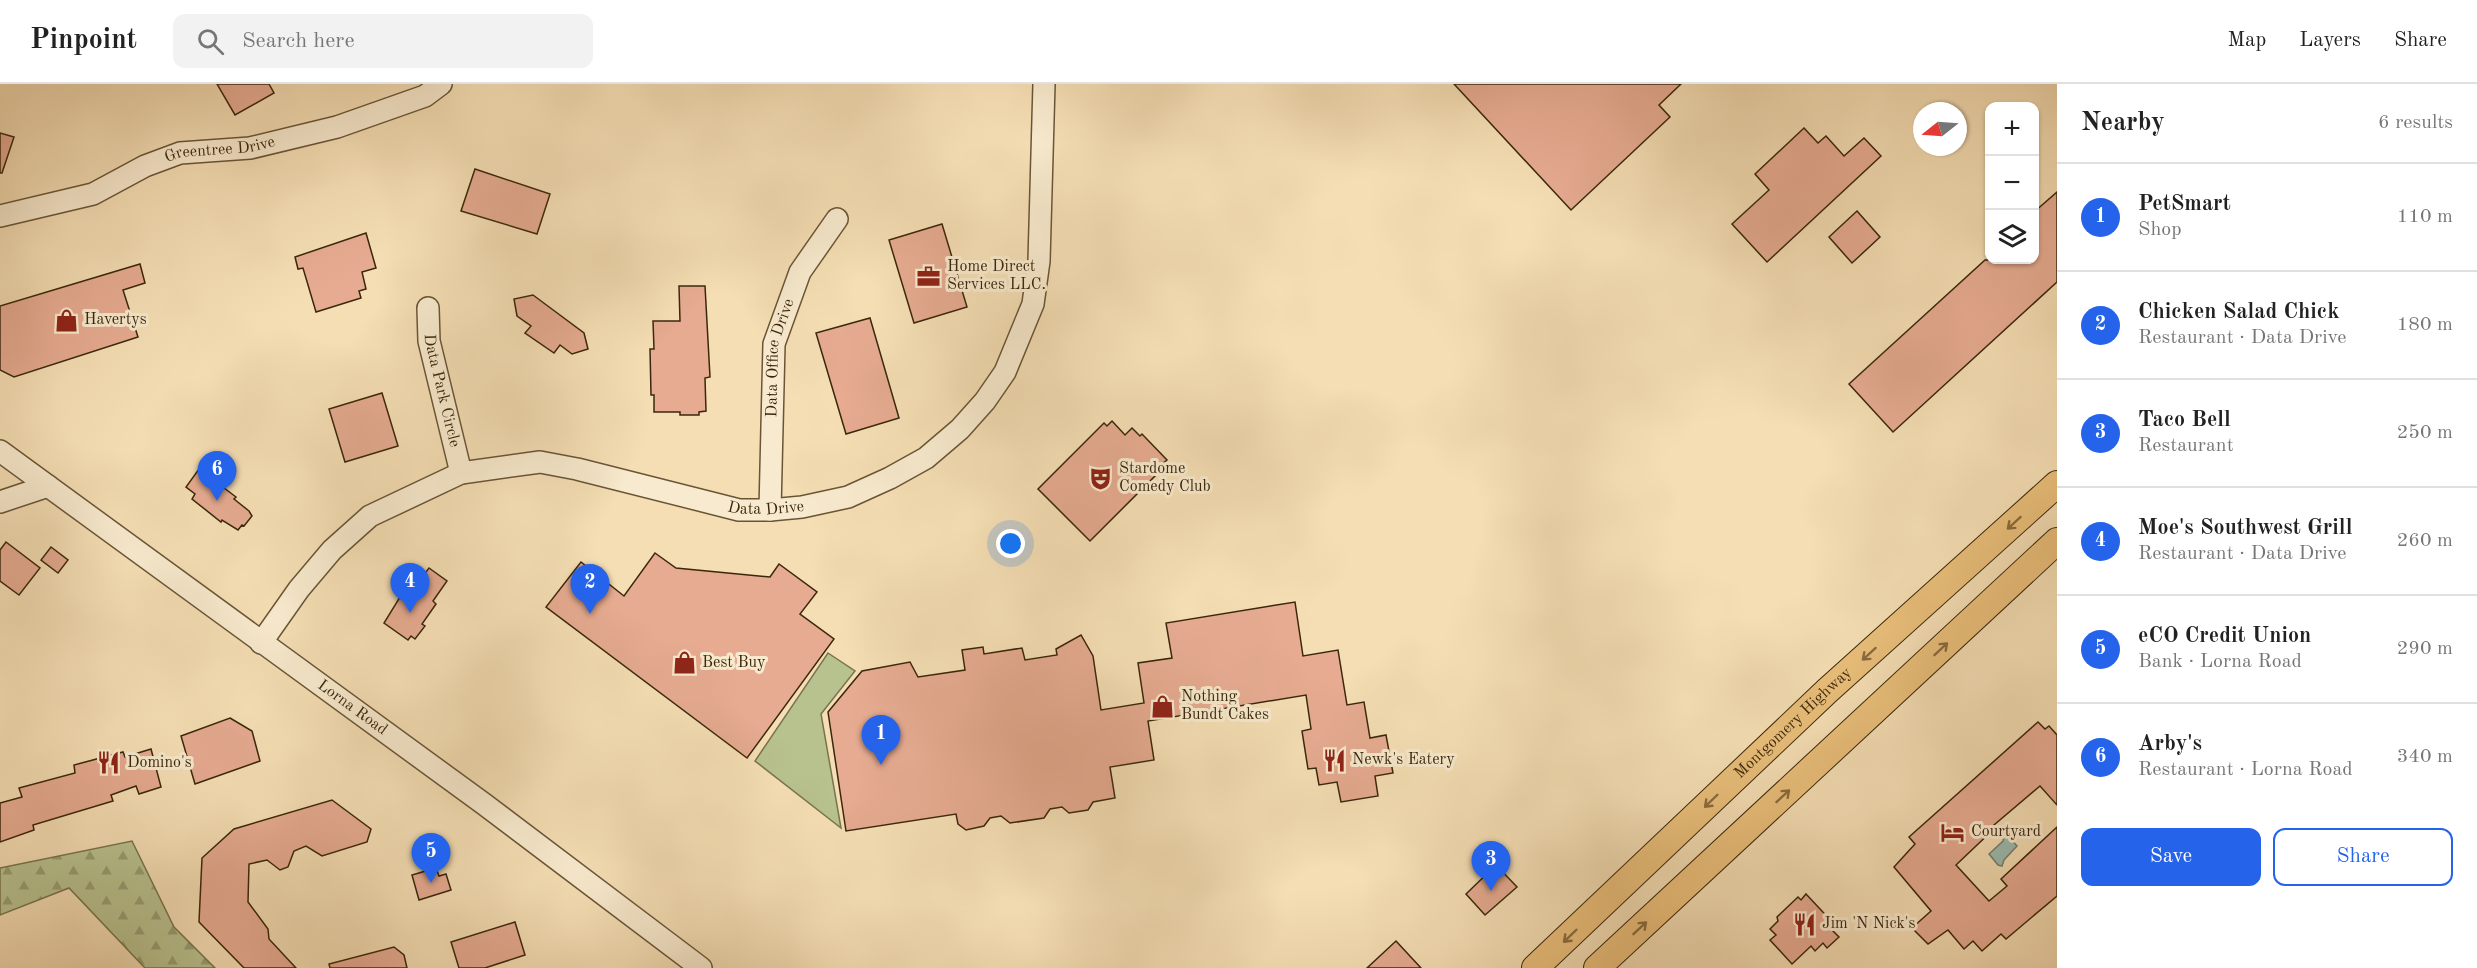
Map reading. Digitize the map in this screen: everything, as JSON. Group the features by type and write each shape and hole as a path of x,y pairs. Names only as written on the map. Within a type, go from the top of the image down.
{"main road":[{"name":"Montgomery Highway","path":"1536,968 1827,691 2057,484"},
{"path":"1597,968 2057,542"}],"street":[{"name":"Greentree Drive","path":"0,216 93,194 145,166 180,153 250,148 337,127 425,96 441,84"},
{"name":"Data Drive","path":"261,643 299,589 332,550 370,516 460,473 540,462 577,469 739,510 770,510 802,507 848,496 890,478 926,458 966,422 1005,372 1033,304 1039,261 1044,84"},
{"name":"Data Office Drive","path":"770,510 774,344 800,272 837,219"},
{"name":"Data Park Circle","path":"428,308 429,341 460,473"},
{"name":"Lorna Road","path":"0,451 484,804 694,962"},
{"path":"0,501 48,486"},
{"path":"669,968 694,962"}],"green space":[{"path":"828,653 855,671 821,714 841,828 755,761"},
{"path":"132,841 174,927 215,968 145,968 69,888 0,915 0,868"}],"water":[{"path":"2004,835 2008,836 2017,846 2004,860 2002,866 1998,865 1989,854 2003,841"}],"building":[{"path":"217,84 269,84 274,93 235,115"},
{"path":"1454,84 1681,84 1659,105 1670,117 1571,210"},
{"path":"1804,128 1818,143 1826,136 1844,156 1864,138 1881,156 1767,262 1732,224 1769,190 1755,174"},
{"path":"0,133 14,137 2,173 0,173"},
{"path":"475,169 550,194 537,234 461,211"},
{"path":"2057,192 2057,282 1893,432 1849,384 1985,260 1985,264 2039,264 2039,208"},
{"path":"1857,211 1880,237 1852,263 1829,237"},
{"path":"942,224 967,307 914,323 889,240"},
{"path":"366,233 376,268 362,272 366,289 359,291 361,298 316,312 303,268 298,269 295,257"},
{"name":"Havertys","path":"140,264 145,283 123,290 138,337 14,377 0,370 0,306"},
{"path":"679,286 705,286 710,377 705,378 706,411 699,412 699,415 654,412 654,395 651,395 650,349 654,349 653,321 680,321"},
{"path":"533,295 584,333 588,349 572,354 560,345 554,353 525,333 531,326 517,316 514,299"},
{"path":"870,318 899,418 846,434 816,333"},
{"path":"382,393 398,446 345,462 329,409"},
{"name":"Stardome Comedy Club","path":"1112,421 1125,435 1132,428 1140,436 1142,434 1167,460 1161,465 1164,467 1090,541 1038,489 1104,423 1107,426"},
{"path":"199,469 236,497 234,499 249,511 252,516 244,526 242,525 238,530 222,520 221,522 192,499 195,494 186,487"},
{"path":"6,542 40,568 19,595 0,581 0,550"},
{"path":"51,547 68,560 58,573 41,560"},
{"path":"655,553 676,568 770,577 779,564 817,592 800,614 834,639 747,758 546,607 581,562 624,596"},
{"path":"429,568 447,581 433,601 436,604 422,624 425,626 415,639 411,636 408,640 384,623 408,584 414,588"},
{"path":"1295,602 1303,656 1338,650 1347,705 1364,702 1370,738 1386,735 1393,773 1375,776 1378,796 1341,802 1337,782 1319,785 1316,768 1308,769 1302,731 1311,729 1306,695 1148,721 1154,760 1110,767 1115,798 1093,802 1088,810 1069,813 1062,807 1050,809 1044,818 1010,823 1001,816 990,818 984,826 966,830 958,824 956,814 846,831 828,712 862,671 910,662 918,677 965,670 962,650 983,647 984,654 1022,648 1025,660 1057,655 1056,649 1081,635 1093,656 1101,710 1144,703 1138,663 1172,658 1166,623"},
{"path":"230,718 252,731 260,761 195,784 181,736"},
{"name":"Courtyard","path":"2038,722 2045,729 2049,726 2057,735 2057,805 2040,786 1994,825 1996,827 1956,865 1989,901 2007,886 2001,879 2057,827 2057,896 2006,939 2001,934 1982,951 1973,941 1964,949 1948,930 1928,944 1912,928 1931,911 1894,867 1915,844 1909,837"},
{"path":"151,749 161,787 139,794 136,786 111,795 113,801 33,825 34,830 0,842 0,803 22,797 19,788 75,773 74,765 123,752 125,757"},
{"path":"332,800 371,829 367,842 322,856 306,846 294,851 288,867 280,870 267,860 249,864 248,902 268,929 269,939 296,968 244,968 199,922 202,858 234,829"},
{"path":"1496,865 1517,887 1485,915 1466,894"},
{"path":"436,868 439,876 446,874 451,890 419,900 412,875"},
{"path":"1806,894 1835,925 1831,929 1839,937 1827,948 1823,943 1815,951 1811,946 1792,964 1770,940 1776,935 1770,929 1778,921 1777,917 1798,897 1801,900"},
{"path":"515,922 525,955 485,968 459,968 451,942"},
{"path":"1396,941 1421,968 1367,968"},
{"path":"394,947 404,955 407,968 330,968 329,964"}],"place":[{"name":"Home Direct Services LLC.","path":"929,276"},
{"name":"Havertys","path":"66,320"},
{"name":"Stardome Comedy Club","path":"1101,478"},
{"name":"Arby's","path":"217,501"},
{"name":"Moe's Southwest Grill","path":"410,613"},
{"name":"Chicken Salad Chick","path":"590,614"},
{"name":"Best Buy","path":"684,663"},
{"name":"Nothing Bundt Cakes","path":"1163,706"},
{"name":"Newk's Eatery","path":"1334,760"},
{"name":"Domino's","path":"109,763"},
{"name":"PetSmart","path":"881,765"},
{"name":"Courtyard","path":"1953,832"},
{"name":"eCO Credit Union","path":"431,883"},
{"name":"Taco Bell","path":"1491,891"},
{"name":"Jim 'N Nick's","path":"1804,924"}]}
